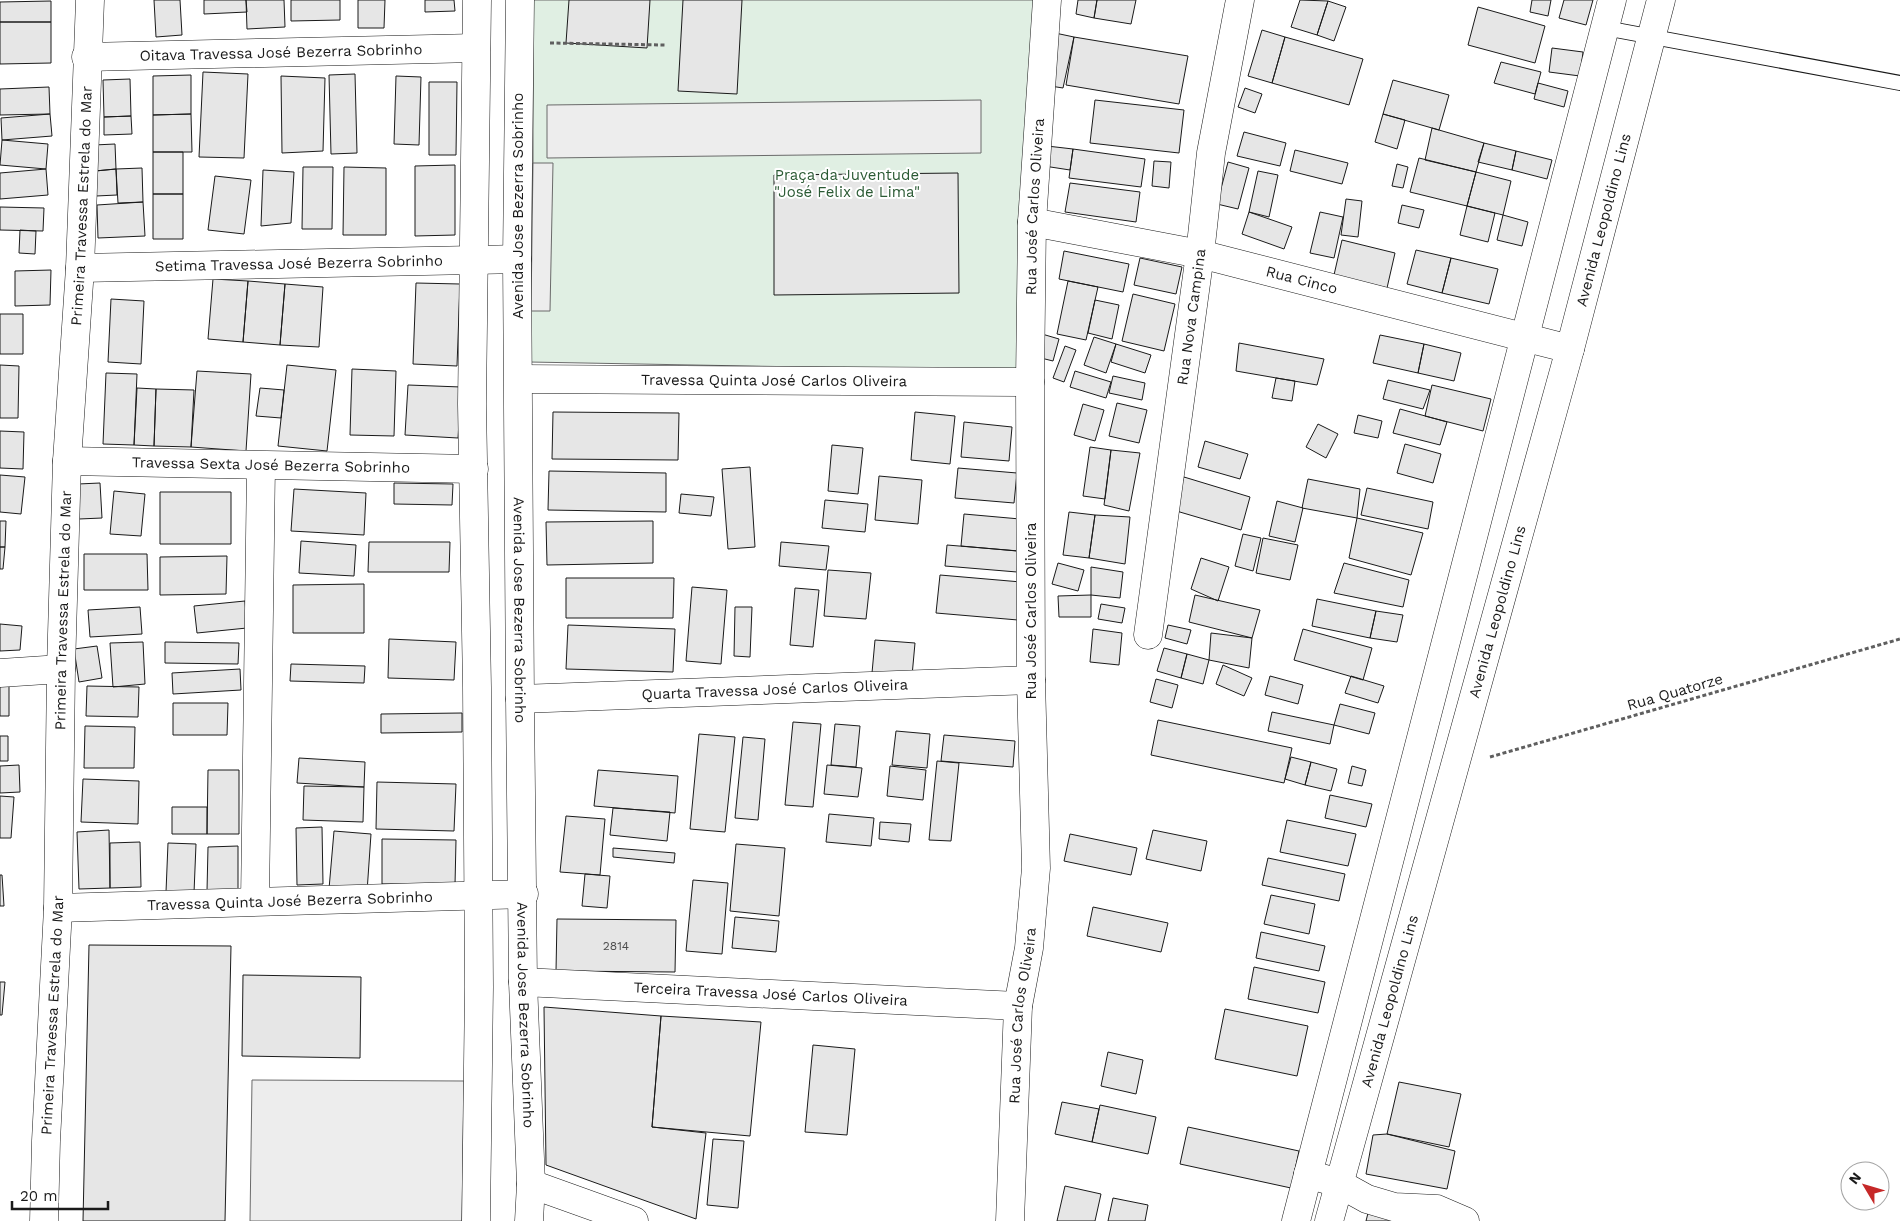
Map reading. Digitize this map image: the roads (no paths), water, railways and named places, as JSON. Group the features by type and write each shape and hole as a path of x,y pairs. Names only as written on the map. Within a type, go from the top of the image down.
{"street":[{"name":"Primeira Travessa Estrela do Mar","path":"44,1221 46,1141 58,908 61,669 67,461 80,268 86,57 90,0"},
{"path":"476,1221 478,896 472,404 477,0"},
{"name":"Avenida Jose Bezerra Sobrinho","path":"520,0 517,259 520,699 524,894 523,982 531,1184 529,1221"},
{"name":"Rua José Carlos Oliveira","path":"1010,1221 1018,1006 1029,948 1036,868 1031,680 1030,382 1032,222 1047,0"},
{"name":"Rua Nova Campina","path":"1148,635 1200,254 1211,153 1240,0"},
{"path":"1296,1221 1612,0"},
{"name":"Avenida Leopoldino Lins","path":"1329,1221 1570,349 1661,0"},
{"name":"Oitava Travessa José Bezerra Sobrinho","path":"86,57 476,48"},
{"name":"Rua Cinco","path":"1032,222 1200,254 1570,349"},
{"name":"Setima Travessa José Bezerra Sobrinho","path":"80,268 517,259"},
{"name":"Travessa Quinta José Carlos Oliveira","path":"519,379 1030,382"},
{"name":"Travessa Sexta José Bezerra Sobrinho","path":"67,461 474,469"},
{"path":"255,901 261,466"},
{"path":"0,673 61,669"},
{"name":"Quarta Travessa José Carlos Oliveira","path":"520,699 1031,680"},
{"name":"Travessa Quinta José Bezerra Sobrinho","path":"58,908 524,894"},
{"name":"Terceira Travessa José Carlos Oliveira","path":"523,982 1018,1006"},
{"path":"1308,1174 1338,1183 1367,1199 1394,1207 1436,1209 1465,1221"},
{"path":"531,1184 634,1221"}],"lane":[{"path":"1605,28 1900,83"}],"park label":[{"name":"Praça da Juventude \"José Felix de Lima\"","path":"847,184"}]}
